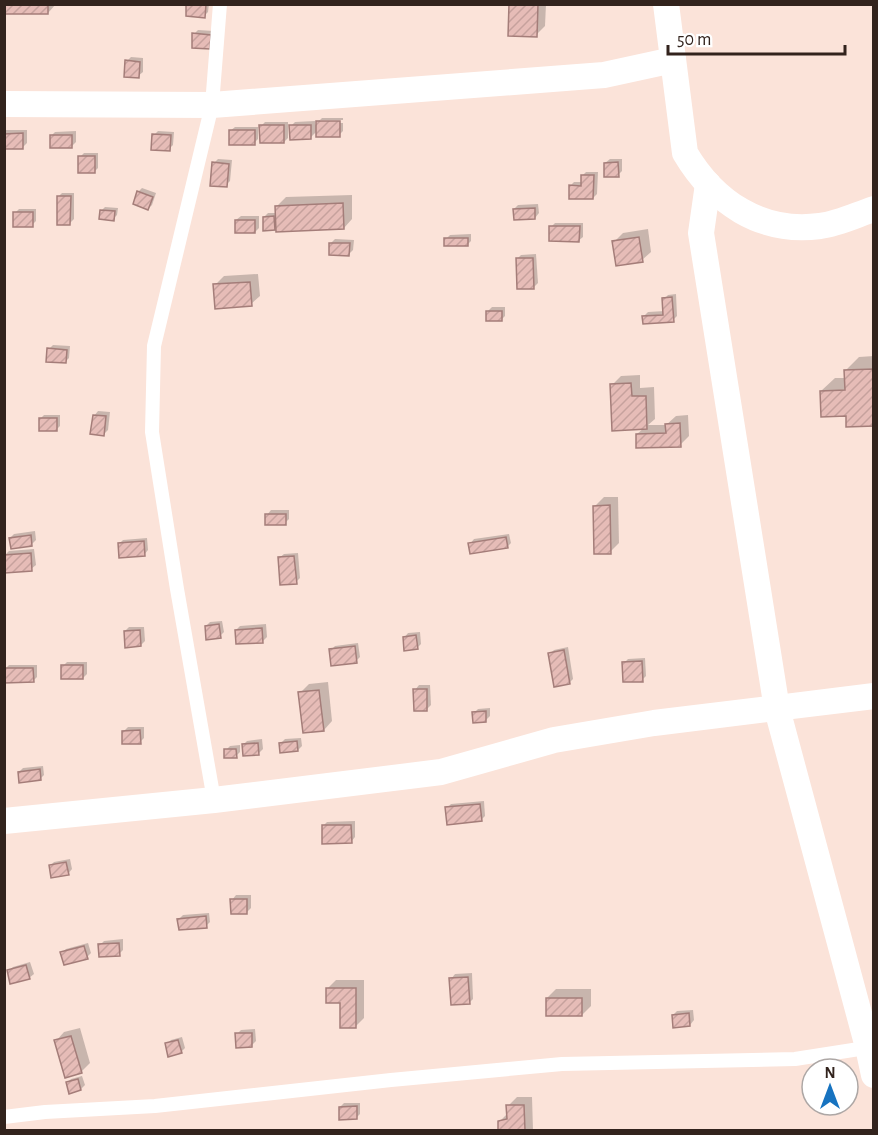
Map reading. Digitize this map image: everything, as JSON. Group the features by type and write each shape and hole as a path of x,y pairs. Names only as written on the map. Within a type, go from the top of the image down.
{"street":[{"path":"666,4 685,153 693,167 708,184 737,210 778,225 800,228 823,226 873,209"},
{"path":"4,104 212,105 604,75 673,60"},
{"path":"708,184 701,233 777,709 871,1047 873,1075"},
{"path":"4,821 214,800 441,772 554,740 654,723 873,696"}],"lane":[{"path":"214,800 152,432 154,346 212,105 220,4"},
{"path":"4,1117 45,1112 155,1106 551,1065 795,1059 871,1047"}],"building":[{"path":"4,4 48,4 48,14 4,14"},
{"path":"186,4 206,4 205,18 186,16"},
{"path":"509,4 538,4 537,37 508,36"},
{"path":"192,33 211,35 210,49 192,48"},
{"path":"125,60 140,62 139,78 124,77"},
{"path":"316,121 340,121 340,137 316,137"},
{"path":"259,125 284,125 284,143 260,143"},
{"path":"289,125 311,125 311,139 290,140"},
{"path":"229,130 255,130 255,145 229,145"},
{"path":"23,133 23,149 4,149 4,134"},
{"path":"152,134 171,135 170,151 151,150"},
{"path":"50,135 72,135 72,148 50,148"},
{"path":"78,156 95,156 95,173 78,173"},
{"path":"212,162 229,164 227,187 210,186"},
{"path":"618,162 619,177 604,177 604,163"},
{"path":"581,175 594,175 593,199 569,199 569,185 581,186"},
{"path":"137,191 153,197 148,210 133,204"},
{"path":"57,196 71,196 70,225 57,225"},
{"path":"343,203 344,229 276,232 275,206"},
{"path":"535,208 535,219 514,220 513,209"},
{"path":"100,210 115,211 114,221 99,219"},
{"path":"13,212 33,212 33,227 13,227"},
{"path":"274,216 275,230 263,231 263,217"},
{"path":"235,220 255,220 255,233 235,233"},
{"path":"549,226 580,226 579,242 549,241"},
{"path":"639,237 643,262 616,266 612,241"},
{"path":"444,238 468,238 468,246 444,246"},
{"path":"329,243 350,243 349,256 329,255"},
{"path":"516,258 533,258 534,289 517,289"},
{"path":"250,282 252,306 215,309 213,284"},
{"path":"672,297 674,322 643,324 642,316 663,315 662,298"},
{"path":"486,311 502,311 502,321 486,321"},
{"path":"47,348 67,350 66,363 46,362"},
{"path":"874,369 874,426 846,427 846,416 821,417 820,391 845,390 844,370"},
{"path":"631,383 632,396 646,396 647,429 612,431 610,384"},
{"path":"93,415 106,416 104,436 90,434"},
{"path":"39,418 57,418 57,431 39,431"},
{"path":"680,423 681,447 636,448 636,434 666,433 665,424"},
{"path":"610,505 611,554 594,554 593,506"},
{"path":"265,514 286,514 286,525 265,525"},
{"path":"31,535 32,546 11,549 9,538"},
{"path":"506,537 508,548 470,554 468,543"},
{"path":"144,541 145,556 119,558 118,543"},
{"path":"31,553 32,571 5,573 4,555"},
{"path":"294,556 297,584 280,585 278,557"},
{"path":"219,624 221,638 206,640 205,626"},
{"path":"262,628 263,643 236,644 235,630"},
{"path":"140,630 141,646 125,648 124,631"},
{"path":"416,635 418,649 404,651 403,637"},
{"path":"355,646 357,663 331,666 329,649"},
{"path":"564,650 570,684 554,687 548,653"},
{"path":"642,661 643,682 623,682 622,662"},
{"path":"61,665 83,665 83,679 61,679"},
{"path":"4,668 33,668 34,682 4,683"},
{"path":"413,689 427,689 427,711 414,711"},
{"path":"319,690 324,731 303,733 298,692"},
{"path":"486,711 486,722 473,723 472,712"},
{"path":"140,730 141,744 122,744 122,731"},
{"path":"297,741 298,751 280,753 279,743"},
{"path":"258,743 259,755 243,756 242,744"},
{"path":"224,749 236,749 237,758 224,758"},
{"path":"40,769 41,780 19,783 18,772"},
{"path":"480,804 482,821 447,825 445,807"},
{"path":"322,825 351,825 352,843 322,844"},
{"path":"66,862 69,875 51,878 49,865"},
{"path":"230,899 247,899 247,914 231,914"},
{"path":"206,916 207,928 179,930 177,919"},
{"path":"119,943 120,956 99,957 98,944"},
{"path":"84,946 88,959 64,965 60,952"},
{"path":"26,965 30,979 10,984 7,970"},
{"path":"468,977 470,1004 451,1005 449,978"},
{"path":"326,988 356,988 356,1028 340,1028 340,1003 326,1003"},
{"path":"546,998 582,998 582,1016 546,1016"},
{"path":"689,1013 690,1026 673,1028 672,1015"},
{"path":"235,1033 252,1033 252,1047 236,1048"},
{"path":"71,1036 82,1073 65,1078 54,1040"},
{"path":"178,1040 182,1053 168,1057 165,1043"},
{"path":"78,1079 81,1090 69,1094 66,1082"},
{"path":"506,1105 524,1105 525,1130 498,1130 498,1121 507,1119"},
{"path":"357,1106 357,1119 339,1120 339,1107"}]}
